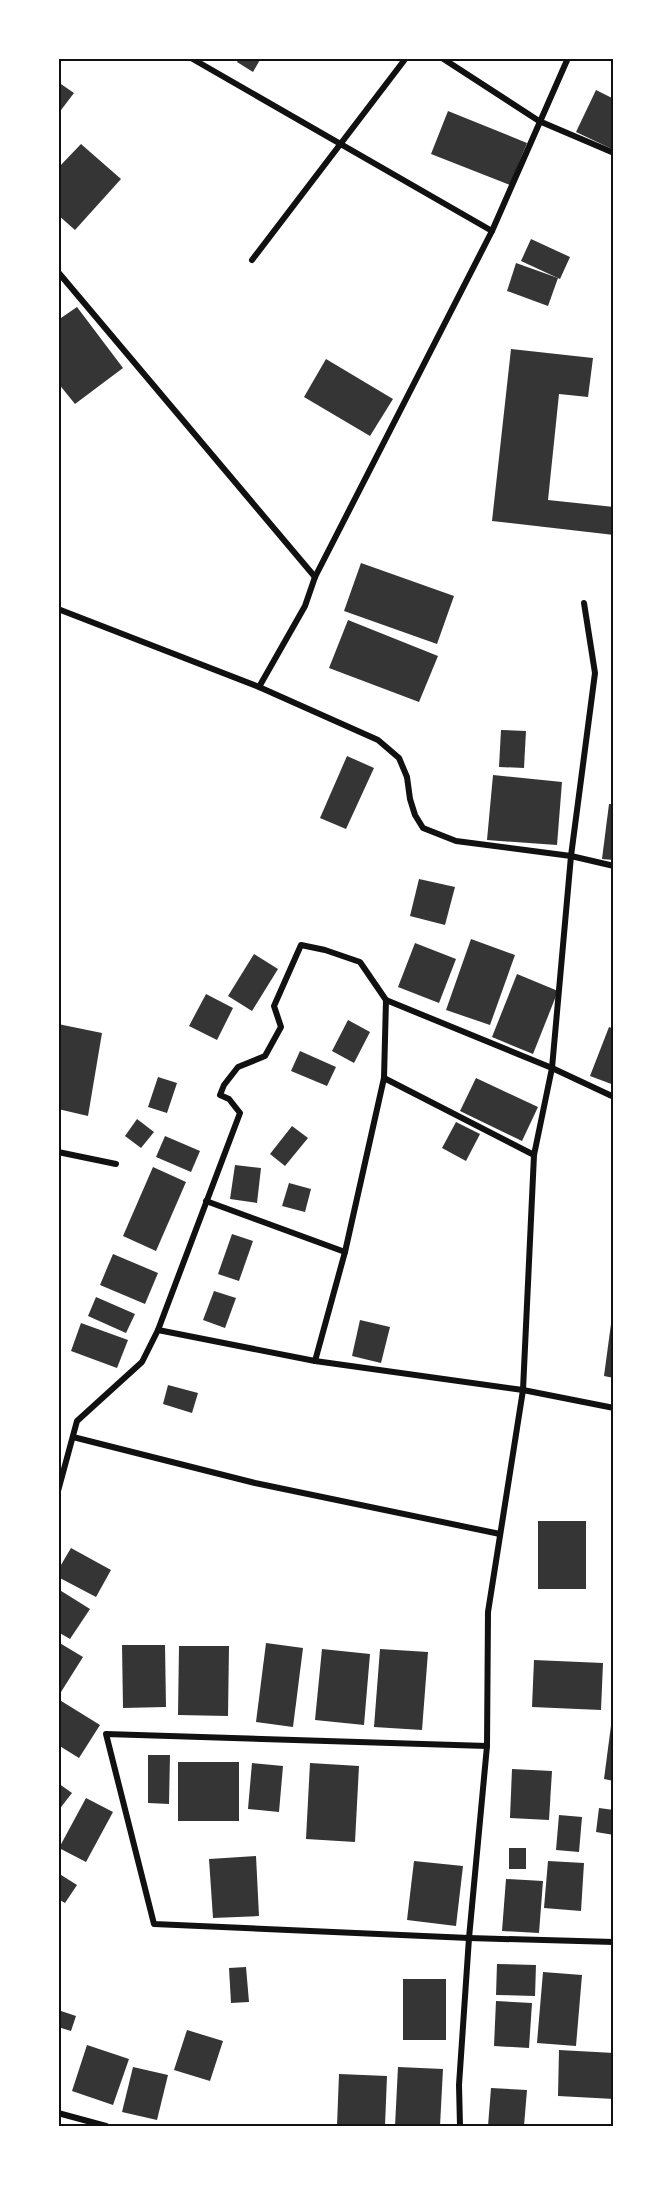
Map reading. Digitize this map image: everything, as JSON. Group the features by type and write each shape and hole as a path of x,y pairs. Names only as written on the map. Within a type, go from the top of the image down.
{"street":[{"path":"191,58 492,231"},
{"path":"252,260 342,145 406,58"},
{"path":"442,58 539,121 614,153"},
{"path":"259,687 305,606 315,577 492,231 568,58"},
{"path":"58,272 315,577"},
{"path":"460,2127 459,2085 469,1938 487,1746 488,1612 523,1390 534,1155 552,1068 571,856 595,673 584,603"},
{"path":"58,609 259,687 378,740 399,758 407,777 415,815 423,828 456,841 571,856 614,866"},
{"path":"58,1491 77,1421 142,1362 158,1330 240,1113 228,1099 220,1095 224,1085 238,1067 265,1056 281,1027 274,1006 301,945 325,950 360,962 386,1000 552,1068 614,1097"},
{"path":"315,1361 345,1252 384,1078 386,1000"},
{"path":"384,1078 534,1155"},
{"path":"58,1152 116,1164"},
{"path":"206,1201 345,1252"},
{"path":"158,1330 315,1361 523,1390 614,1408"},
{"path":"73,1437 255,1484 500,1534"},
{"path":"487,1746 106,1734 154,1924 614,1942"},
{"path":"58,2113 106,2127"}],"building":[{"path":"239,58 261,58 253,72 237,62"},
{"path":"58,82 74,93 58,114"},
{"path":"596,90 614,99 614,150 576,132"},
{"path":"448,111 527,143 510,185 431,154"},
{"path":"81,144 121,179 75,230 58,215 58,168"},
{"path":"531,239 570,257 560,279 521,261"},
{"path":"516,263 558,278 548,306 507,291"},
{"path":"77,307 123,368 75,404 58,383 58,320"},
{"path":"511,349 593,358 588,397 559,394 548,500 614,507 614,535 492,521"},
{"path":"326,359 393,399 370,436 304,397"},
{"path":"361,563 454,596 437,644 344,611"},
{"path":"348,620 438,656 419,702 329,668"},
{"path":"501,730 526,731 524,768 499,767"},
{"path":"347,756 374,768 346,829 320,818"},
{"path":"493,775 562,782 557,845 487,840"},
{"path":"609,804 614,804 614,860 602,859"},
{"path":"419,879 455,887 445,925 410,916"},
{"path":"471,939 515,955 490,1025 446,1010"},
{"path":"415,943 456,959 439,1003 398,987"},
{"path":"254,954 278,969 252,1011 228,996"},
{"path":"517,974 558,991 533,1054 492,1037"},
{"path":"206,994 233,1008 217,1040 189,1026"},
{"path":"348,1020 370,1032 354,1063 332,1051"},
{"path":"58,1024 102,1033 88,1116 58,1109"},
{"path":"609,1027 614,1029 614,1085 590,1076"},
{"path":"300,1051 336,1067 327,1086 291,1071"},
{"path":"158,1077 177,1083 167,1113 148,1107"},
{"path":"476,1078 538,1107 522,1141 460,1111"},
{"path":"137,1119 154,1132 141,1148 125,1136"},
{"path":"456,1122 480,1134 466,1161 442,1148"},
{"path":"292,1126 308,1138 285,1166 270,1154"},
{"path":"165,1136 200,1151 191,1172 156,1157"},
{"path":"235,1165 261,1168 257,1203 230,1199"},
{"path":"153,1167 186,1182 156,1251 123,1236"},
{"path":"289,1183 311,1189 305,1212 282,1206"},
{"path":"232,1234 253,1241 239,1281 218,1274"},
{"path":"113,1254 158,1273 145,1304 100,1285"},
{"path":"214,1291 236,1298 225,1328 203,1320"},
{"path":"96,1297 135,1314 126,1333 88,1316"},
{"path":"360,1320 390,1327 381,1363 352,1356"},
{"path":"81,1323 128,1340 117,1368 71,1351"},
{"path":"611,1324 614,1325 614,1378 604,1376"},
{"path":"168,1385 198,1393 192,1413 163,1404"},
{"path":"538,1521 586,1521 586,1589 538,1589"},
{"path":"71,1548 111,1570 96,1597 58,1577 58,1570"},
{"path":"58,1589 90,1609 70,1639 58,1632"},
{"path":"58,1642 83,1657 61,1692 58,1691"},
{"path":"266,1643 303,1648 293,1727 256,1722"},
{"path":"122,1645 165,1645 166,1707 123,1708"},
{"path":"179,1646 229,1646 228,1716 178,1715"},
{"path":"322,1649 370,1654 364,1725 315,1720"},
{"path":"380,1649 428,1652 422,1730 374,1727"},
{"path":"534,1660 603,1663 601,1710 532,1707"},
{"path":"58,1699 100,1725 79,1758 58,1745"},
{"path":"612,1718 614,1718 614,1781 604,1779"},
{"path":"148,1755 170,1755 169,1804 148,1803"},
{"path":"178,1762 239,1762 239,1821 178,1821"},
{"path":"252,1763 283,1766 279,1812 248,1809"},
{"path":"310,1763 359,1766 355,1842 306,1839"},
{"path":"512,1769 552,1771 549,1820 510,1818"},
{"path":"58,1783 72,1793 58,1811"},
{"path":"86,1798 113,1812 86,1862 59,1848"},
{"path":"599,1808 614,1810 614,1835 596,1832"},
{"path":"559,1815 582,1817 579,1852 556,1850"},
{"path":"509,1848 526,1848 526,1869 509,1869"},
{"path":"256,1856 259,1916 213,1918 209,1859"},
{"path":"414,1861 463,1866 456,1926 407,1920"},
{"path":"548,1861 584,1863 581,1911 544,1908"},
{"path":"58,1873 77,1885 65,1903 58,1899"},
{"path":"506,1879 543,1881 539,1933 502,1931"},
{"path":"497,1964 536,1965 535,1996 496,1995"},
{"path":"246,1967 249,2002 231,2003 229,1968"},
{"path":"543,1972 582,1975 576,2046 537,2043"},
{"path":"403,1979 446,1979 446,2040 403,2040"},
{"path":"496,2001 532,2003 529,2048 494,2046"},
{"path":"58,2010 76,2016 71,2031 58,2027"},
{"path":"187,2030 223,2041 210,2081 174,2070"},
{"path":"87,2045 129,2059 113,2105 72,2091"},
{"path":"559,2050 614,2053 614,2099 558,2096"},
{"path":"133,2067 168,2075 157,2120 122,2112"},
{"path":"398,2067 443,2069 440,2126 395,2126"},
{"path":"339,2074 387,2076 385,2126 337,2126"},
{"path":"491,2088 527,2090 524,2126 488,2126"}]}
